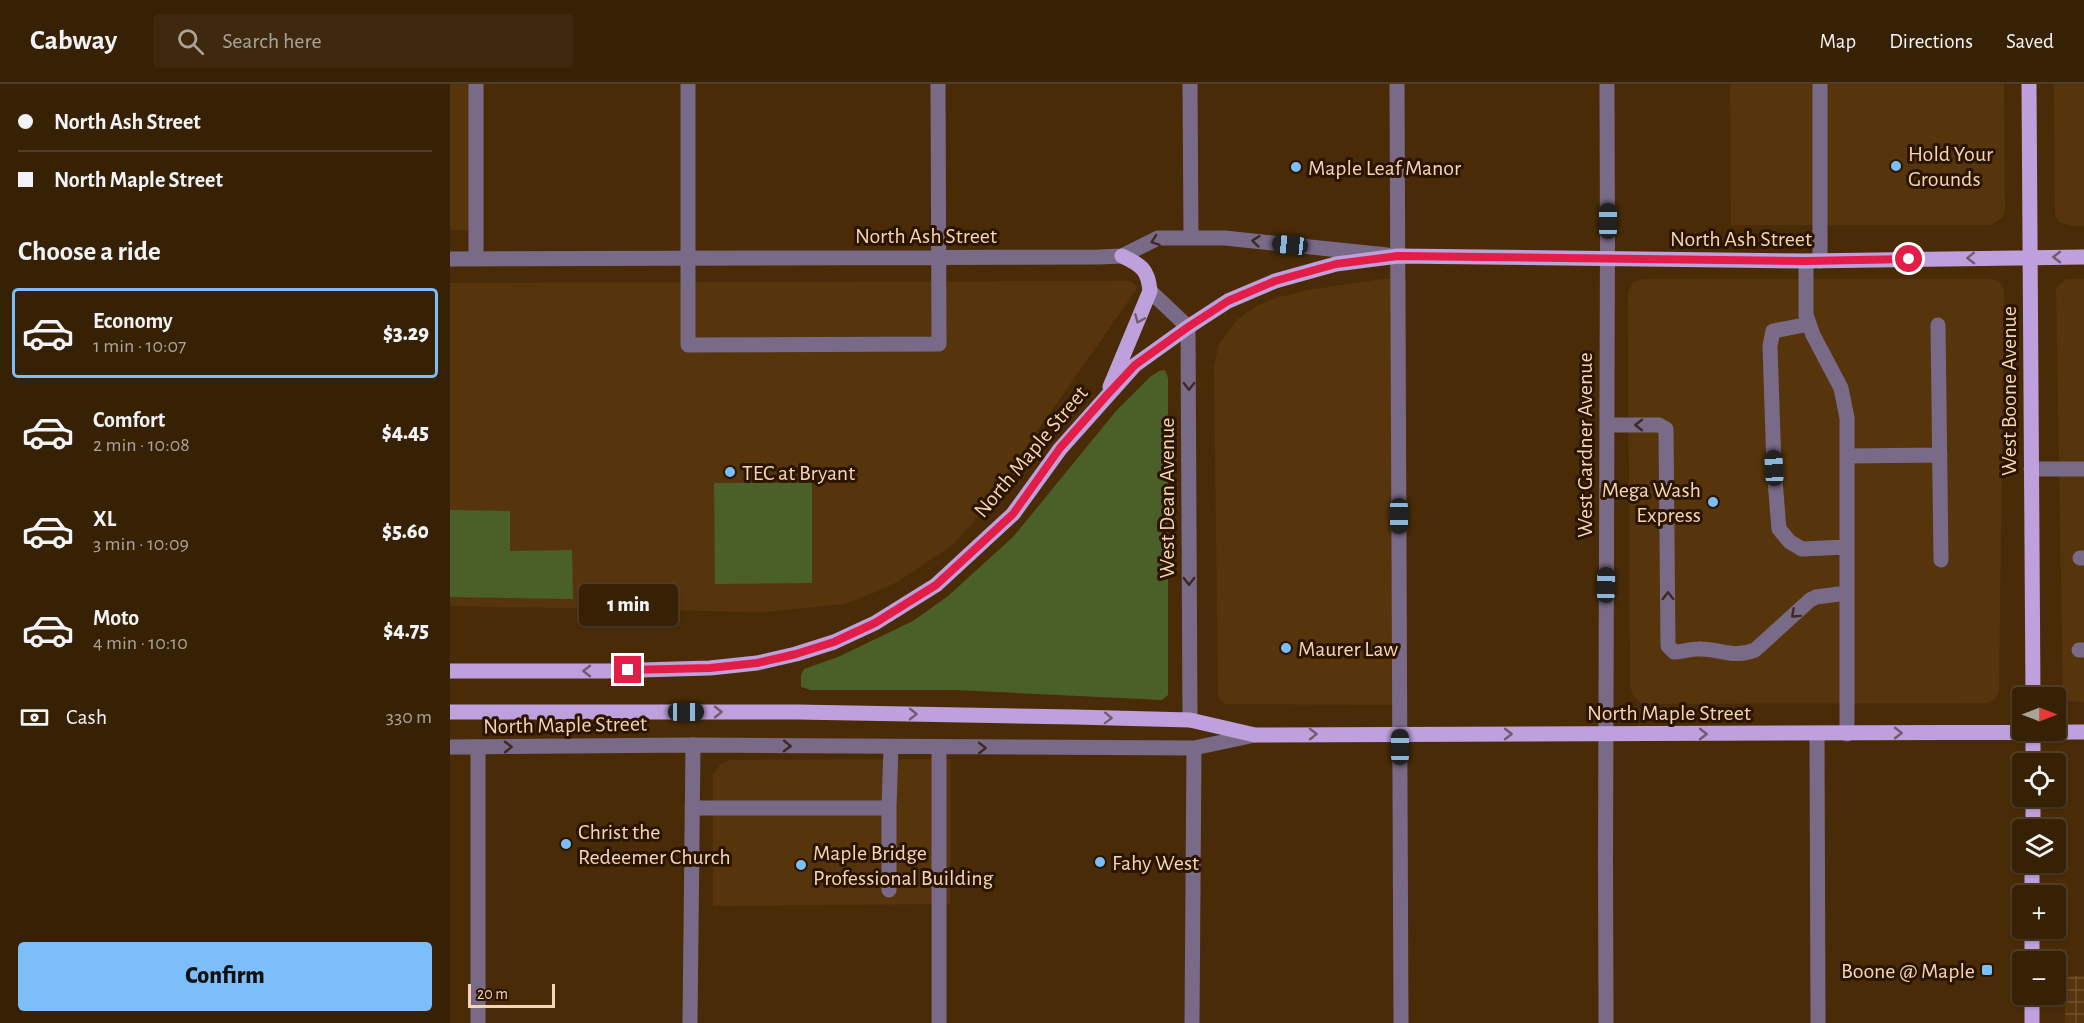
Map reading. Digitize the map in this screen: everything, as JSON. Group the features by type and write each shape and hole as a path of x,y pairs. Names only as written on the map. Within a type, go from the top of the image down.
{"main road":[{"name":"West Boone Avenue","path":"2029,84 2033,687"},
{"path":"1107,395 1150,291 1149,278 1140,265 1122,256"},
{"name":"North Ash Street","path":"1188,327 1228,301 1275,281 1336,264 1398,256 1813,261 2084,257"},
{"name":"North Maple Street","path":"450,671 607,671 710,668 757,663 834,642 875,623 936,585 1013,514 1060,448 1135,365 1188,327"},
{"name":"North Maple Street","path":"450,712 785,712 1190,720 1255,735 2012,732"},
{"name":"North Maple Street","path":"2066,732 2084,732"},
{"path":"2032,1005 2032,1023"}],"street":[{"path":"476,84 476,259"},
{"path":"688,84 688,345 939,344 938,84"},
{"path":"1190,84 1191,238"},
{"path":"1397,84 1401,1023"},
{"name":"West Gardner Avenue","path":"1606,1023 1607,84"},
{"path":"1820,84 1813,261 1806,315 1841,388 1847,418 1847,734"},
{"name":"North Ash Street","path":"450,259 1122,256 1158,238 1225,238 1398,256"},
{"path":"1150,291 1188,327"},
{"path":"1809,324 1773,331 1770,346 1774,468 1779,529 1790,542 1802,549 1847,547"},
{"path":"1938,325 1941,560"},
{"name":"West Dean Avenue","path":"1188,327 1190,720"},
{"path":"1607,425 1659,425 1666,429 1668,646 1674,652 1699,649 1737,655 1746,654 1755,650 1816,597 1847,593"},
{"path":"1847,456 1940,455"},
{"path":"2031,469 2084,469"},
{"path":"1817,733 1818,1023"},
{"name":"North Maple Street","path":"450,747 693,745 1194,748 1255,735"},
{"path":"690,1023 693,745"},
{"path":"478,747 478,1023"},
{"path":"890,891 891,747"},
{"path":"939,748 939,1023"},
{"path":"1192,1023 1194,748"},
{"path":"692,808 890,807"}],"shaded area":[{"path":"450,84 471,84 472,230 450,230"},
{"path":"1730,84 2004,84 2005,211 2002,218 1991,225 1731,225"},
{"path":"2054,84 2084,84 2084,226 2072,226 2059,222 2055,214"},
{"path":"1382,279 1406,279 1407,705 1225,704 1218,696 1214,367 1219,344 1237,320 1255,307 1276,298 1308,290"},
{"path":"1642,279 1993,279 2000,282 2004,291 1999,691 1995,699 1987,703 1648,704 1641,703 1635,698 1630,687 1628,293 1632,283"},
{"path":"2066,279 2084,279 2084,702 2068,701 2066,687 2063,687 2056,288"},
{"name":"TEC at Bryant","path":"1131,281 1137,287 1136,290 973,523 951,546 883,589 845,604 764,612 450,606 450,283"},
{"path":"951,759 950,904 713,906 713,775 720,765 730,760"},
{"path":"2066,976 2084,976 2084,1023 2065,1023"}],"green space":[{"path":"1165,370 1168,378 1168,695 1162,700 956,690 811,690 801,687 801,675 804,669 838,657 913,621 948,596 1014,536 1116,411 1150,377"},
{"path":"714,483 812,483 812,583 715,584"},
{"path":"450,510 510,511 510,551 572,550 573,599 450,597"}],"place":[{"name":"Hold Your Grounds","path":"1896,166"},
{"name":"Maple Leaf Manor","path":"1296,167"},
{"name":"TEC at Bryant","path":"730,472"},
{"name":"Mega Wash Express","path":"1713,502"},
{"name":"Maurer Law","path":"1286,648"},
{"name":"Christ the Redeemer Church","path":"566,844"},
{"name":"Fahy West","path":"1100,862"},
{"name":"Maple Bridge Professional Building","path":"801,865"},
{"name":"Boone @ Maple","path":"1987,970"}],"route":[{"path":"628,670 710,668 757,663 834,642 875,623 936,585 1013,514 1060,448 1135,365 1228,301 1275,281 1336,264 1398,256 1806,261 1909,259"}]}
